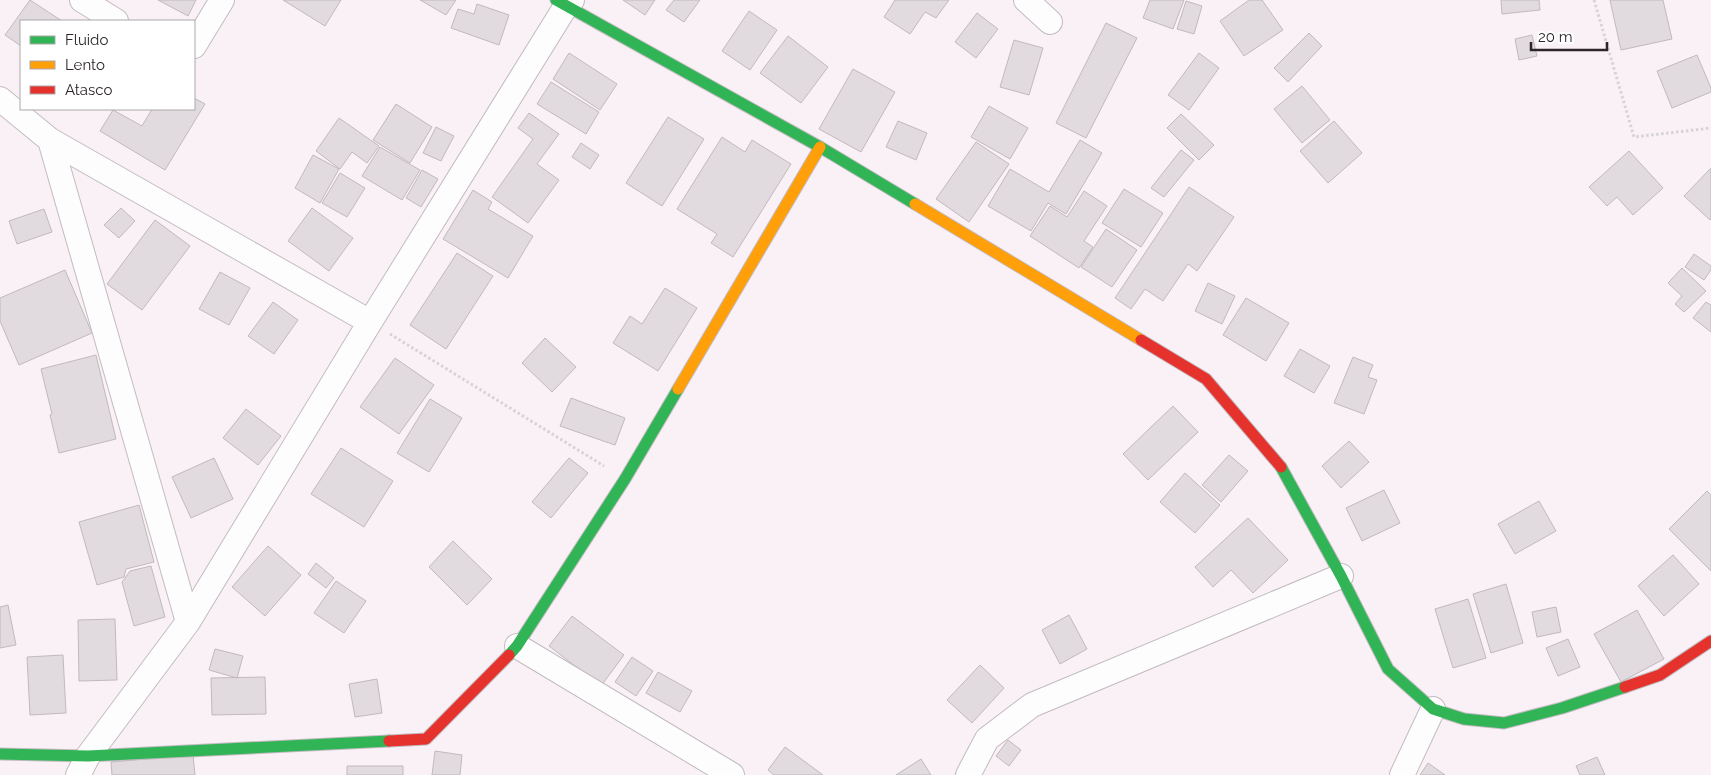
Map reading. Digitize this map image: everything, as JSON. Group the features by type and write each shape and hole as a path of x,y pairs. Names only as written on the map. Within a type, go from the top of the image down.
{"street":[{"path":"82,0 114,20"},
{"path":"195,44 222,0"},
{"path":"1026,0 1050,22"},
{"path":"83,765 188,622 565,2 820,146 1206,379 1282,468 1341,576 1388,669 1433,709 1464,719 1504,723 1562,708 1660,675 1711,641"},
{"path":"0,99 50,140 370,322"},
{"path":"50,140 188,622"},
{"path":"0,754 83,765 426,739 516,646 625,478 820,146"},
{"path":"968,775 987,739 1032,705 1341,576"},
{"path":"516,646 732,775"},
{"path":"1402,775 1433,709"}],"path":[{"path":"1594,0 1634,137 1711,128"},
{"path":"370,322 625,478"}],"building":[{"path":"30,0 60,20 20,20 20,45 5,35"},
{"path":"158,0 196,0 188,16"},
{"path":"283,0 341,0 325,26"},
{"path":"420,0 456,0 446,15"},
{"path":"623,0 655,0 645,15"},
{"path":"674,0 700,0 684,22 666,10"},
{"path":"895,0 949,0 936,18 925,12 910,34 884,17"},
{"path":"1150,0 1184,0 1173,29 1143,18"},
{"path":"1249,0 1262,0 1283,30 1244,56 1220,21"},
{"path":"1501,0 1539,0 1540,10 1502,14"},
{"path":"1610,0 1663,0 1672,39 1621,50"},
{"path":"1186,1 1202,6 1194,34 1177,29"},
{"path":"477,4 509,15 499,45 451,28 458,9 474,14"},
{"path":"749,11 777,30 750,70 722,51"},
{"path":"977,13 998,29 976,58 955,42"},
{"path":"1106,23 1137,38 1086,138 1056,123"},
{"path":"1309,33 1322,46 1288,82 1274,68"},
{"path":"1532,35 1537,56 1519,60 1515,39"},
{"path":"788,36 828,67 801,103 760,73"},
{"path":"1014,40 1043,48 1029,95 1000,87"},
{"path":"569,53 617,84 600,110 553,79"},
{"path":"1199,53 1219,68 1189,110 1168,95"},
{"path":"1697,55 1711,92 1672,108 1657,71"},
{"path":"853,69 895,92 861,152 819,129"},
{"path":"551,82 599,112 586,134 537,104"},
{"path":"1302,86 1330,120 1302,143 1274,109"},
{"path":"195,99 205,104 165,170 100,131 113,110 142,126 151,110 195,110"},
{"path":"396,104 432,127 410,163 373,140"},
{"path":"989,106 1028,128 1010,159 971,137"},
{"path":"529,113 559,134 537,164 559,180 528,223 492,197 533,139 518,128"},
{"path":"1181,114 1214,145 1199,160 1167,128"},
{"path":"668,117 704,139 662,206 626,183"},
{"path":"339,118 379,146 367,163 352,152 340,169 316,151"},
{"path":"898,121 927,133 916,160 886,147"},
{"path":"1334,121 1362,153 1328,183 1300,151"},
{"path":"436,127 454,136 441,161 423,153"},
{"path":"722,137 745,152 752,140 791,164 733,257 711,243 717,234 677,209"},
{"path":"1080,140 1102,153 1066,214 1048,203 1031,231 988,206 1010,169 1049,192"},
{"path":"976,142 1009,164 969,222 936,199"},
{"path":"581,143 599,155 590,169 572,157"},
{"path":"380,147 420,170 402,200 362,176"},
{"path":"1181,150 1194,160 1164,197 1151,188"},
{"path":"1629,151 1663,188 1633,215 1617,197 1607,206 1589,187"},
{"path":"313,155 339,169 320,203 295,188"},
{"path":"1711,168 1711,219 1710,220 1684,196"},
{"path":"422,170 438,179 421,207 406,198"},
{"path":"340,173 365,188 347,217 322,203"},
{"path":"1189,187 1234,217 1197,271 1188,264 1163,301 1145,289 1131,309 1115,298"},
{"path":"1124,189 1163,213 1141,247 1102,223"},
{"path":"473,190 492,202 488,209 533,236 508,278 443,239"},
{"path":"1084,191 1107,206 1084,241 1093,247 1079,268 1030,236 1050,206 1067,217"},
{"path":"121,208 135,221 119,238 104,225"},
{"path":"312,208 353,238 329,271 288,241"},
{"path":"44,209 52,232 17,244 9,221"},
{"path":"155,220 190,246 142,310 107,284"},
{"path":"1106,229 1137,250 1112,287 1081,267"},
{"path":"457,253 493,276 446,349 410,325"},
{"path":"1694,254 1711,266 1711,270 1704,280 1685,267"},
{"path":"1682,268 1706,291 1684,312 1675,304 1682,296 1668,283"},
{"path":"65,270 92,333 19,365 0,321 0,298"},
{"path":"220,272 250,288 229,325 199,309"},
{"path":"1208,283 1235,296 1222,324 1195,311"},
{"path":"665,288 697,308 658,371 613,343 630,316 642,324"},
{"path":"1246,298 1289,323 1266,361 1223,335"},
{"path":"273,302 298,320 274,354 248,336"},
{"path":"1706,302 1711,305 1711,332 1693,318"},
{"path":"545,338 576,367 552,392 522,363"},
{"path":"1300,349 1330,366 1314,393 1284,376"},
{"path":"96,355 116,439 59,453 41,369"},
{"path":"1353,357 1373,365 1368,377 1377,380 1364,414 1334,403"},
{"path":"395,358 434,385 399,434 360,407"},
{"path":"571,398 625,418 615,445 560,426"},
{"path":"430,399 462,418 429,472 397,453"},
{"path":"1173,406 1198,432 1148,480 1123,454"},
{"path":"246,409 281,436 258,465 223,438"},
{"path":"1349,441 1369,462 1341,488 1322,466"},
{"path":"341,448 393,481 364,527 311,494"},
{"path":"1229,455 1248,471 1221,502 1202,485"},
{"path":"214,458 233,499 191,518 172,477"},
{"path":"569,458 588,473 551,518 532,502"},
{"path":"1185,473 1220,505 1195,533 1160,502"},
{"path":"1384,490 1400,523 1362,541 1346,508"},
{"path":"1707,491 1711,495 1711,571 1669,529"},
{"path":"1539,501 1556,531 1515,554 1498,524"},
{"path":"139,505 154,562 126,569 124,577 97,585 79,522"},
{"path":"1248,518 1288,560 1253,593 1231,570 1213,587 1195,567"},
{"path":"453,541 492,579 467,605 429,567"},
{"path":"268,546 301,575 265,616 232,587"},
{"path":"1673,555 1699,584 1664,616 1638,586"},
{"path":"316,563 334,578 326,588 308,574"},
{"path":"151,566 165,617 134,626 122,582 130,571"},
{"path":"336,581 366,601 344,633 314,613"},
{"path":"1506,584 1523,643 1491,653 1473,594"},
{"path":"1468,599 1486,658 1453,668 1435,609"},
{"path":"8,605 16,645 0,648 0,607"},
{"path":"1556,607 1561,632 1537,637 1532,612"},
{"path":"1637,610 1664,659 1621,682 1594,634"},
{"path":"1069,615 1087,649 1060,664 1042,630"},
{"path":"572,616 624,655 601,686 549,646"},
{"path":"115,619 117,680 79,681 78,620"},
{"path":"1568,639 1580,667 1558,676 1546,648"},
{"path":"215,649 243,656 237,678 209,670"},
{"path":"63,655 66,713 30,715 27,657"},
{"path":"632,657 653,671 636,696 615,682"},
{"path":"980,665 1004,688 972,723 947,700"},
{"path":"658,672 692,691 680,712 646,693"},
{"path":"265,677 266,714 212,715 211,678"},
{"path":"377,679 382,713 355,717 349,684"},
{"path":"1008,740 1021,750 1009,766 996,756"},
{"path":"785,747 823,775 774,775 768,770"},
{"path":"435,751 462,755 460,775 432,775"},
{"path":"193,755 195,775 112,775 111,762"},
{"path":"1597,757 1605,775 1580,775 1576,766"},
{"path":"921,759 931,775 896,775"},
{"path":"1428,763 1445,775 1420,775"},
{"path":"347,766 403,766 403,775 347,775"}],"traffic: fast":[{"path":"556,0 820,147 915,204"},
{"path":"509,655 517,646 625,479 678,389"},
{"path":"1281,467 1341,576 1388,669 1433,709 1464,719 1504,723 1562,708 1625,687"},
{"path":"0,754 88,756 389,741"}],"traffic: slow":[{"path":"678,389 820,147"},
{"path":"915,204 1141,340"}],"traffic: jam":[{"path":"1141,340 1206,379 1281,467"},
{"path":"1625,687 1660,675 1711,641"},
{"path":"389,741 426,739 509,655"}]}
